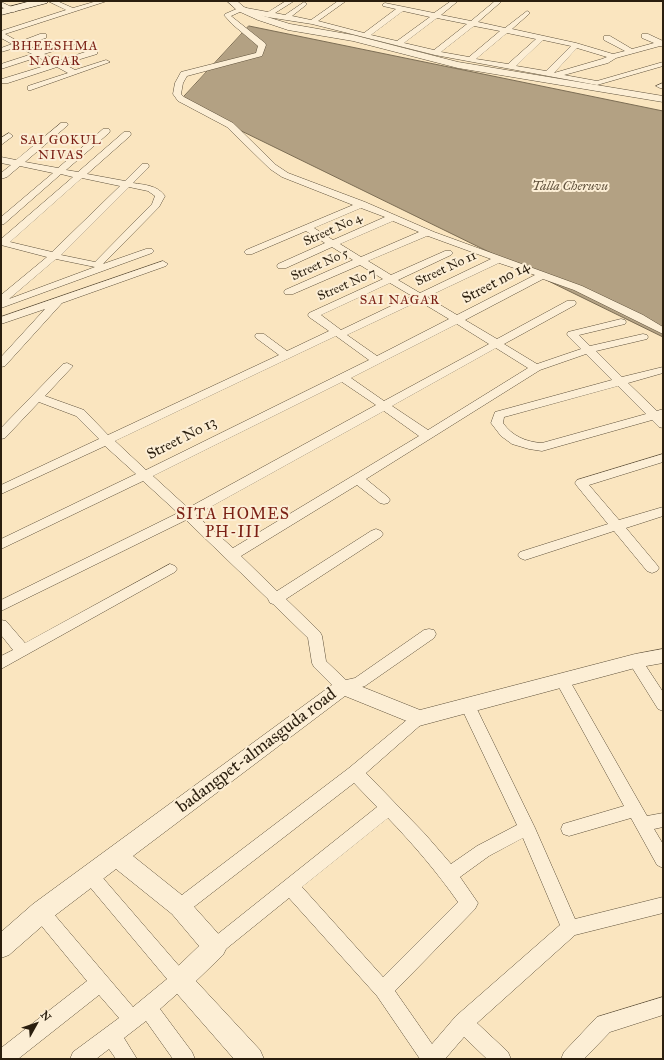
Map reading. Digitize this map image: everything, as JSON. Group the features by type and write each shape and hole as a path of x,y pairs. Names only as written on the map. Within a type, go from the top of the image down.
{"main road":[{"path":"1,16 29,3 43,1"},
{"path":"1,12 14,10"}],"street":[{"path":"51,1 73,11"},
{"path":"1,34 104,1"},
{"path":"267,15 291,1"},
{"path":"312,22 343,1"},
{"path":"365,36 414,1"},
{"path":"398,44 455,1"},
{"path":"435,53 499,1"},
{"path":"1,4 14,10"},
{"path":"239,4 267,15 312,22 435,53 597,83 663,64"},
{"path":"239,4 261,18 288,27 353,38 458,65 663,99"},
{"path":"239,4 228,15 234,23 262,45 259,54 237,62 200,69 184,74 179,83 177,94 181,99 230,126 273,167 286,175 362,204 427,232 578,288 639,317 663,331"},
{"path":"285,18 304,4"},
{"path":"385,5 576,45 613,56"},
{"path":"470,60 504,30 527,13"},
{"path":"1,34 75,72"},
{"path":"1,50 43,36"},
{"path":"645,36 662,44"},
{"path":"510,67 540,38"},
{"path":"607,38 631,51"},
{"path":"1,67 73,42"},
{"path":"552,74 605,61 613,56 631,51 662,44"},
{"path":"552,74 576,45"},
{"path":"5,81 94,52"},
{"path":"30,88 106,62"},
{"path":"1,176 19,163 64,125"},
{"path":"1,222 106,131"},
{"path":"3,242 127,134"},
{"path":"1,142 9,136"},
{"path":"1,160 151,189 157,192 160,196 156,205 96,265 54,256 3,242"},
{"path":"1,300 54,256 145,166"},
{"path":"249,252 362,204"},
{"name":"Street No 4","path":"282,266 393,217"},
{"path":"307,228 536,368"},
{"name":"Street No 5","path":"289,292 427,232"},
{"path":"1,305 149,251"},
{"name":"Street No 7","path":"338,333 313,315 448,253"},
{"name":"Street No 11","path":"1,490 286,355 420,297 499,259"},
{"path":"1,321 162,264"},
{"name":"Street no 14","path":"376,360 543,275"},
{"path":"1,364 58,301"},
{"path":"1,606 187,514 571,304"},
{"path":"621,322 572,334 660,418"},
{"path":"338,333 376,360"},
{"path":"260,336 286,355"},
{"path":"232,555 428,436 536,368 588,350 642,337"},
{"name":"Street No 13","path":"1,544 145,476 376,360"},
{"path":"1,435 67,366"},
{"path":"660,418 542,447 529,447 510,438 502,432 497,423 499,415 504,413 663,370"},
{"path":"342,377 428,436"},
{"path":"38,397 80,413 106,440 232,555 275,599 315,636 319,664 343,687 360,682 429,634"},
{"path":"652,568 580,483 663,458"},
{"path":"358,479 384,500"},
{"path":"526,555 663,511"},
{"path":"275,599 376,534"},
{"path":"1,663 170,569"},
{"path":"1,626 22,651"},
{"path":"180,907 355,773 420,718 635,661 663,656"},
{"path":"635,661 663,705"},
{"path":"562,680 663,860"},
{"name":"badangpet-almasguda road","path":"1,947 40,912 343,687 420,718"},
{"path":"468,705 527,828 570,928"},
{"path":"355,773 420,839 469,903 383,990"},
{"path":"80,1059 148,1008 215,947 388,808"},
{"path":"569,829 636,810"},
{"path":"644,824 663,820"},
{"path":"449,875 483,851 527,828"},
{"path":"116,856 180,907 215,947"},
{"path":"90,875 180,980 252,1059"},
{"path":"291,887 383,990 431,1059 463,1023 570,928 663,905"},
{"path":"40,912 132,1020"},
{"path":"2,1059 100,982"},
{"path":"571,1059 604,1024 663,1006"},
{"path":"148,1008 185,1059"},
{"path":"463,1023 501,1059"},
{"path":"111,1036 127,1059"}],"water":[{"name":"Talla Cheruvu","path":"249,26 663,111 663,337 180,101"}],"district":[{"name":"BHEESHMA NAGAR","path":"55,54"},
{"name":"SAI GOKUL NIVAS","path":"61,148"},
{"name":"SAI NAGAR","path":"400,301"},
{"name":"SITA HOMES PH-III","path":"233,524"}]}
